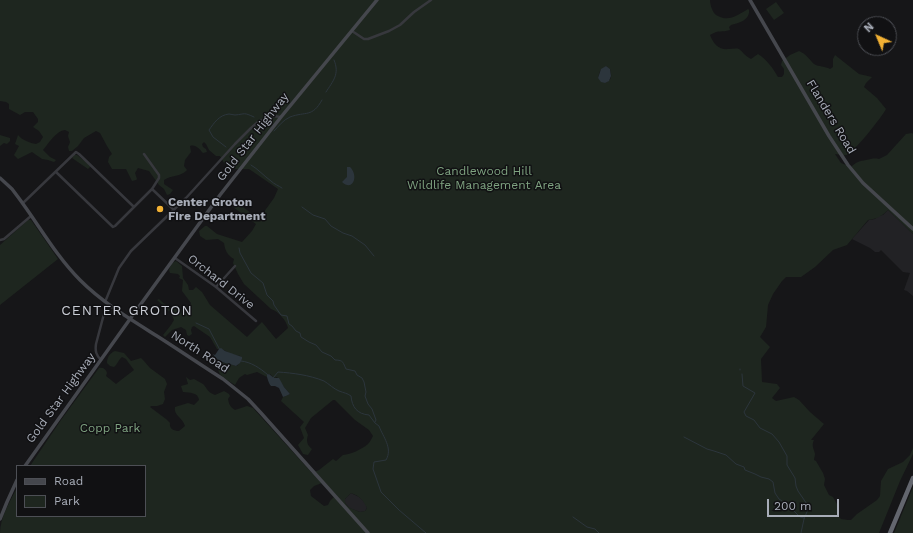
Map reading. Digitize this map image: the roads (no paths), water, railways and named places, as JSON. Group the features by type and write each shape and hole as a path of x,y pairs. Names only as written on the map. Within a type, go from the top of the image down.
{"highway":[{"path":"890,533 913,478"}],"main road":[{"name":"Gold Star Highway","path":"27,465 174,257 220,195 281,117 377,0"},
{"name":"Flanders Road","path":"750,0 844,160 863,182 913,229"},
{"name":"North Road","path":"0,178 12,189 23,203 67,266 88,288 104,302 224,379 248,399 368,533"},
{"path":"0,516 16,482"}],"street":[{"path":"352,31 364,39 368,39 389,31 400,25 414,12 431,0"},
{"path":"104,302 119,268 127,256 174,210 251,128 258,122 268,117 281,117"},
{"path":"23,203 76,152 134,207"},
{"path":"56,172 113,227 152,189 159,178 159,175 144,154"},
{"path":"152,189 174,210"},
{"path":"0,240 31,215"},
{"name":"Orchard Drive","path":"174,257 216,287 256,321"},
{"path":"216,287 235,266"},
{"path":"101,360 96,350 96,344 105,310"}],"waterway":[{"path":"326,92 335,77 336,65 334,60"},
{"path":"274,131 288,118 312,112 322,100"},
{"path":"226,147 213,137 209,130 215,122 222,116 229,114 246,114 254,117"},
{"path":"251,165 282,188"},
{"path":"302,207 313,215 325,219 331,226 343,233 352,236 365,245 374,256"},
{"path":"239,248 240,253 251,273 263,283 267,295 273,301 281,315 287,316 289,324 300,333 301,337 316,345 322,352 331,356 335,360 342,361 346,369 355,371 357,375 362,378 366,392 365,396 372,409 376,420 375,422"},
{"path":"196,323 209,329 220,350"},
{"path":"241,361 255,366 268,375"},
{"path":"273,378 278,372 307,376 324,381 337,390 351,396 354,407 361,413 369,415 379,426 387,443 388,456 386,460 374,462 373,469 381,492 426,533"},
{"path":"742,374 743,386 755,393 744,412 746,416 754,420 760,428 772,434 779,442 787,456 787,465 795,478 798,491 809,507 804,519 801,533"},
{"path":"684,437 707,449 726,455 736,464 744,467 745,470 769,479 773,482 775,493 779,499 788,508 793,510 800,517 804,518"},
{"path":"573,517 587,527 595,529 599,533"}],"place":[{"name":"Center Groton Fire Department","path":"160,209"}],"district":[{"name":"CENTER GROTON","path":"127,311"}],"park label":[{"name":"Candlewood Hill Wildlife Management Area","path":"484,178"},
{"name":"Copp Park","path":"110,428"}]}
